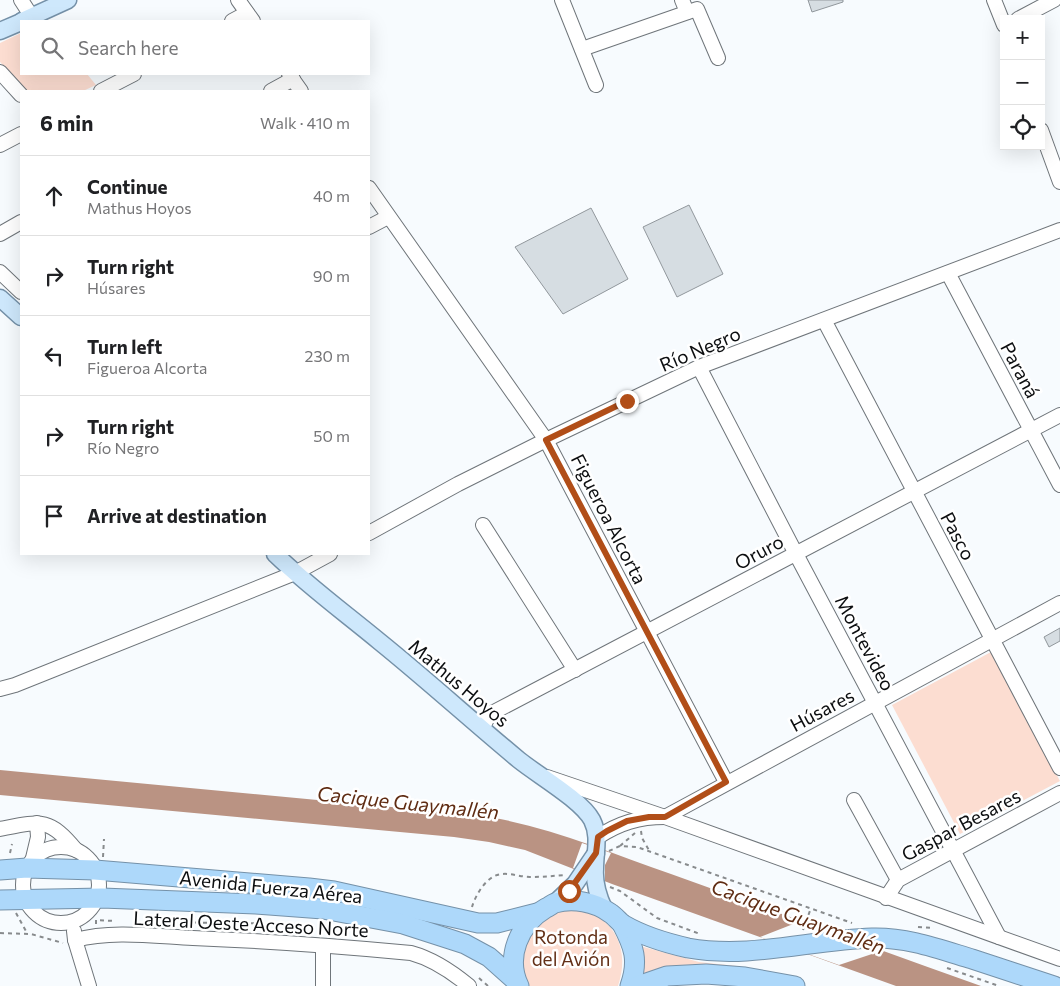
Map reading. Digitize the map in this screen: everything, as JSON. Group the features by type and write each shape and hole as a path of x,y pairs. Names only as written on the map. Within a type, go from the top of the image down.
{"highway":[{"name":"Avenida Fuerza Aérea","path":"0,870 30,863 334,891 478,923 496,923 538,913"},
{"name":"Avenida Fuerza Aérea","path":"0,900 96,898 256,904 323,909 403,924 465,944 490,957 502,966 518,984"},
{"path":"518,984 513,956 516,943 528,921 555,903 572,901 588,903 604,909 622,924 656,939 687,947 712,951 762,951 872,938 898,940 929,945 1054,986"},
{"path":"622,924 632,944 635,959 634,975 630,986"},
{"path":"638,986 667,976 706,974 745,977 795,986"}],"main road":[{"path":"25,20 68,0"},
{"path":"0,32 20,22"},
{"path":"0,298 20,316"},
{"name":"Mathus Hoyos","path":"276,555 295,573 381,642 482,729 536,773 580,805 591,820 600,848 589,875 604,909"},
{"path":"555,903 589,875"}],"street":[{"path":"21,0 25,20"},
{"path":"236,20 250,17 238,0"},
{"path":"562,0 596,85"},
{"path":"994,0 1000,15"},
{"path":"1026,15 1054,0"},
{"path":"582,49 684,6 697,9 718,58"},
{"path":"0,72 20,94"},
{"path":"105,90 132,75"},
{"path":"272,90 291,76 300,90"},
{"path":"0,145 20,135"},
{"path":"1045,141 1060,182"},
{"name":"Figueroa Alcorta","path":"370,189 546,440 726,782"},
{"path":"370,226 388,216"},
{"path":"0,234 20,223"},
{"name":"Río Negro","path":"370,532 458,484 699,367 1060,229"},
{"path":"0,272 20,291"},
{"name":"Paraná","path":"948,273 1060,485"},
{"name":"Pasco","path":"824,320 1060,768"},
{"name":"Montevideo","path":"699,367 999,937"},
{"name":"Oruro","path":"482,729 492,713 1060,415"},
{"path":"484,526 575,670"},
{"path":"0,688 15,685 295,573 328,555"},
{"name":"Húsares","path":"600,848 607,831 627,821 649,817 665,817 726,782 1060,603"},
{"path":"536,773 665,817 1060,959"},
{"name":"Gaspar Besares","path":"886,898 898,880 1060,793"},
{"path":"854,800 898,880"},
{"path":"0,829 37,824 47,824 63,834 76,850 90,860 98,879 96,898 88,911 76,920 65,923 53,922 42,918 32,910 25,899 23,878 38,837 37,824"},
{"path":"30,863 42,852 51,848 61,847 76,850"},
{"path":"76,920 75,940 89,986"},
{"path":"53,922 75,940"},
{"name":"Lateral Oeste Acceso Norte","path":"75,940 96,936 129,934 411,953 426,957 456,975 469,986"},
{"path":"323,946 323,986"}],"path":[{"path":"640,828 642,838 650,852"},
{"path":"600,848 637,847 853,924"},
{"path":"803,932 810,908"},
{"path":"946,968 999,986"}],"green space":[{"path":"20,33 20,75 88,75 96,85 85,90 25,90 0,62 0,43"},
{"path":"991,652 1060,781 960,834 892,705"},
{"name":"Rotonda del Avión","path":"560,910 580,910 593,914 611,929 621,950 621,974 618,986 524,986 521,945 529,928"},
{"path":"640,946 699,962 737,966 667,971 638,980"}],"shaded area":[{"path":"0,770 476,815 501,819 551,832 599,848 981,986 896,986 612,884 525,850 489,842 454,837 0,795"}],"pier":[{"path":"582,843 611,853 605,865 605,881 573,868"},
{"path":"801,921 881,951 839,965 760,937"}],"building":[{"path":"808,0 843,0 843,2 812,12"},
{"path":"689,205 723,274 677,297 643,227"},
{"path":"591,208 628,279 563,314 515,247"},
{"path":"1060,628 1060,641 1049,647 1044,637"}],"route":[{"path":"569,891 596,853 598,837 627,821 638,818 665,817 726,782 546,440 627,401"}],"water label":[{"name":"Cacique Guaymallén","path":"408,803"},
{"name":"Cacique Guaymallén","path":"798,917"}]}
